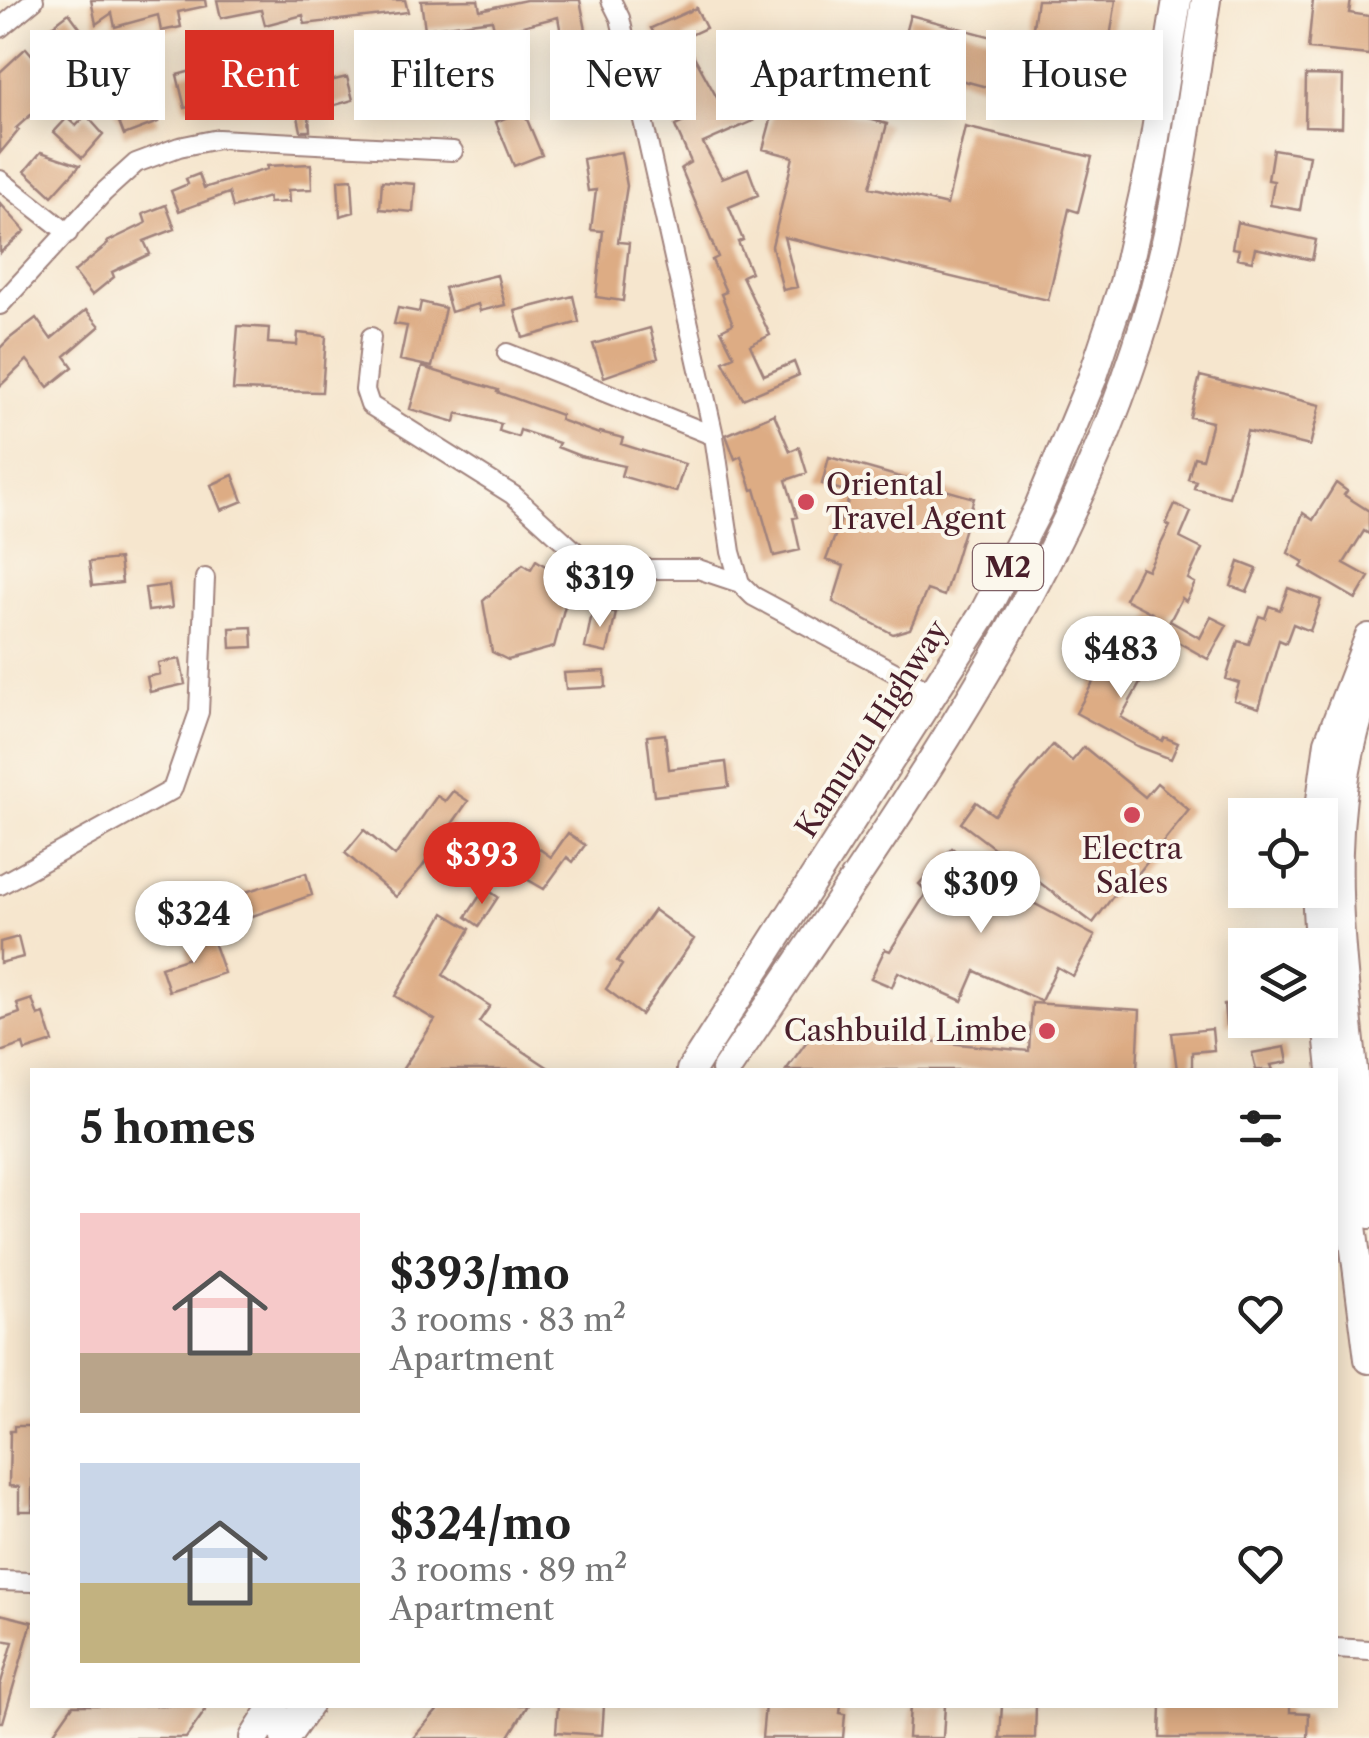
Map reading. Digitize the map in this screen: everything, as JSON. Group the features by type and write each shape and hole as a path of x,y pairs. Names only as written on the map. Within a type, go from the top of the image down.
{"highway":[{"name":"Kamuzu Highway","path":"692,1068 983,616 1038,509 1092,379 1124,283 1151,162 1177,0"},
{"name":"M2","path":"727,1068 966,708 1011,632 1067,523 1122,389 1154,289 1180,167 1206,0"},
{"path":"1321,798 1329,742 1369,638"},
{"path":"1369,686 1355,723 1338,816 1336,859 1338,917 1369,1214"},
{"path":"1329,1038 1332,1068"},
{"path":"1338,1117 1369,1359"},
{"path":"254,1738 273,1708"},
{"path":"285,1738 306,1708"}],"street":[{"path":"0,28 34,0"},
{"path":"611,0 620,18 714,436 731,552 740,584"},
{"path":"0,306 104,192 136,163 179,147 218,139 453,150"},
{"path":"0,180 68,234"},
{"path":"371,336 365,390 370,404 514,494 578,554 632,570 698,569 740,584 753,596 933,693"},
{"path":"507,353 714,436"},
{"path":"0,886 172,790 199,712 205,578"},
{"path":"0,1581 30,1582"},
{"path":"1338,1648 1369,1650"}],"building":[{"path":"91,0 205,0 206,6 178,12 181,27 161,30 158,15 115,27 112,13 96,24"},
{"path":"217,0 405,0 408,12 305,24 303,15 265,25 261,10 221,18"},
{"path":"478,0 480,10 526,0 580,0 586,30 560,30 558,17 507,30 494,30 492,20 425,29 421,1"},
{"path":"1037,0 1116,0 1111,30 1033,30"},
{"path":"1313,0 1351,0 1349,13 1369,16 1369,55 1308,49"},
{"path":"696,8 706,28 696,33 651,28"},
{"path":"69,13 82,30 55,30 52,26"},
{"path":"910,15 986,35 986,87 966,81 966,30 906,30"},
{"path":"26,48 30,53 30,116 16,128 19,130 0,153 0,72"},
{"path":"696,60 716,96 716,120 753,121 703,143 722,178 748,168 758,195 729,207 751,272 742,276 770,335 750,345 764,375 794,362 799,375 743,399 723,361 734,356 721,330 733,324 721,294 726,292 712,260 718,257 681,168 691,162 675,126 696,120"},
{"path":"185,73 185,108 177,75"},
{"path":"1306,75 1343,76 1342,127 1305,126"},
{"path":"347,77 353,100 334,105 334,80"},
{"path":"65,120 76,126 81,120 90,120 103,134 82,158 54,132"},
{"path":"118,120 157,120 158,122 124,135"},
{"path":"299,120 309,120 310,131 301,131"},
{"path":"527,120 542,155 514,166 496,122"},
{"path":"771,120 872,120 887,124 870,187 947,205 965,127 1092,157 1078,212 1069,209 1048,300 784,237 797,287 783,290 772,246 793,157 763,149"},
{"path":"1273,149 1309,155 1300,210 1270,205 1274,181 1268,180"},
{"path":"41,152 80,165 52,196 25,171"},
{"path":"621,152 627,186 618,242 629,243 623,301 596,297 603,231 591,230 596,190 588,191 583,159"},
{"path":"311,164 312,189 288,190 289,202 269,203 268,197 233,208 229,193 179,211 171,191 199,174 204,188 267,166"},
{"path":"352,179 354,212 340,216 338,180"},
{"path":"382,181 415,184 413,212 380,209"},
{"path":"0,203 25,231 0,253"},
{"path":"166,205 175,229 144,241 150,254 112,272 114,277 92,295 74,272 107,242 146,223 143,214"},
{"path":"1237,222 1316,240 1312,260 1255,248 1252,261 1237,258 1239,249 1232,248"},
{"path":"497,275 505,305 480,311 478,304 451,312 444,288"},
{"path":"573,296 579,322 523,338 515,311"},
{"path":"421,302 445,308 432,367 400,360 407,326 394,324 398,308 419,312"},
{"path":"86,310 100,326 65,356 73,367 48,387 27,360 0,386 0,348 9,339 36,318 51,339"},
{"path":"238,326 269,328 268,343 297,345 298,333 326,336 322,392 233,390"},
{"path":"650,328 658,358 604,377 593,344"},
{"path":"422,367 498,390 561,415 560,420 623,438 621,444 685,464 676,492 621,476 624,466 580,456 557,447 559,443 520,430 518,437 499,431 501,424 457,413 455,422 410,409"},
{"path":"1200,376 1320,405 1310,446 1247,431 1229,497 1194,488 1196,481 1188,479 1194,457 1202,459 1212,422 1190,417"},
{"path":"774,414 790,451 799,447 807,473 786,480 797,517 793,518 800,550 774,556 755,489 752,490 741,456 735,459 726,435"},
{"path":"829,457 974,498 944,596 927,590 910,629 893,634 833,602 844,566 826,560 851,493 822,484"},
{"path":"233,475 243,501 221,510 211,485"},
{"path":"1336,483 1347,491 1344,495 1369,511 1369,534 1364,531 1344,563 1369,577 1356,599 1301,567 1304,562 1288,553 1303,513 1313,520"},
{"path":"1175,504 1191,512 1180,538 1202,549 1188,579 1195,583 1170,621 1200,638 1211,617 1227,625 1208,659 1146,624 1152,613 1125,599 1141,567 1148,570 1170,526 1166,524"},
{"path":"119,559 122,583 92,586 89,562"},
{"path":"536,560 564,578 559,588 568,594 554,647 508,660 492,652 483,601 523,564 531,569"},
{"path":"1239,562 1257,569 1247,592 1231,586"},
{"path":"169,585 172,608 148,611 145,588"},
{"path":"1288,588 1321,600 1310,631 1293,624 1286,643 1279,640 1259,708 1234,700 1239,683 1226,679 1238,641 1249,644 1259,616 1265,618 1269,606 1280,610"},
{"path":"593,608 616,613 607,653 585,648"},
{"path":"252,627 253,647 231,648 230,628"},
{"path":"1113,646 1151,664 1121,717 1162,741 1164,737 1178,743 1171,759 1137,746 1076,713"},
{"path":"180,659 185,684 150,692 147,677 160,674 158,663"},
{"path":"605,671 606,687 566,689 564,673"},
{"path":"665,734 669,769 726,762 729,787 654,796 647,736"},
{"path":"1053,745 1072,761 1084,747 1145,797 1157,783 1189,810 1137,875 1132,871 1093,923 961,823 976,802 994,815"},
{"path":"453,791 468,801 396,897 345,853 364,830 395,856 437,796 445,801"},
{"path":"568,833 585,845 573,862 567,857 544,889 513,871 531,843 551,857"},
{"path":"952,848 981,875 1095,936 1073,976 1057,967 1041,1001 975,971 962,1001 898,972 892,987 871,978 885,949 890,951 927,892 919,884"},
{"path":"306,873 312,895 247,918 239,894"},
{"path":"485,888 498,897 479,926 466,917"},
{"path":"654,910 694,939 641,1015 606,989 622,965 617,961"},
{"path":"444,913 470,929 443,975 490,1006 479,1022 549,1068 403,1068 435,1020 395,996"},
{"path":"18,937 23,957 0,963 0,942"},
{"path":"212,939 224,973 169,991 161,967 189,958 186,948"},
{"path":"32,999 38,1016 44,1014 53,1042 25,1051 23,1044 0,1052 0,1020 20,1013 17,1004"},
{"path":"1032,1003 1140,1010 1137,1068 787,1068 815,1030 1029,1051"},
{"path":"1212,1029 1214,1050 1192,1052 1192,1068 1177,1068 1172,1033"},
{"path":"1285,1047 1288,1062 1271,1065 1272,1068 1256,1068 1252,1053"},
{"path":"14,1426 30,1426 30,1511 19,1511 19,1487 9,1486 10,1431 14,1431"},
{"path":"0,1614 30,1622 3,1722 0,1686 13,1642 0,1640"},
{"path":"71,1708 207,1708 186,1738 50,1738"},
{"path":"439,1708 526,1708 508,1738 413,1738"},
{"path":"558,1708 604,1708 602,1735 556,1732"},
{"path":"765,1708 841,1708 840,1713 845,1714 843,1738 762,1738"},
{"path":"910,1708 945,1708 943,1738 908,1738"},
{"path":"1002,1708 1036,1708 1035,1738 1000,1738"},
{"path":"1161,1708 1290,1708 1290,1712 1309,1713 1308,1738 1160,1738"}],"place":[{"name":"Oriental Travel Agent","path":"806,502"},
{"name":"Electra Sales","path":"1132,815"},
{"name":"Cashbuild Limbe","path":"1047,1031"}]}
